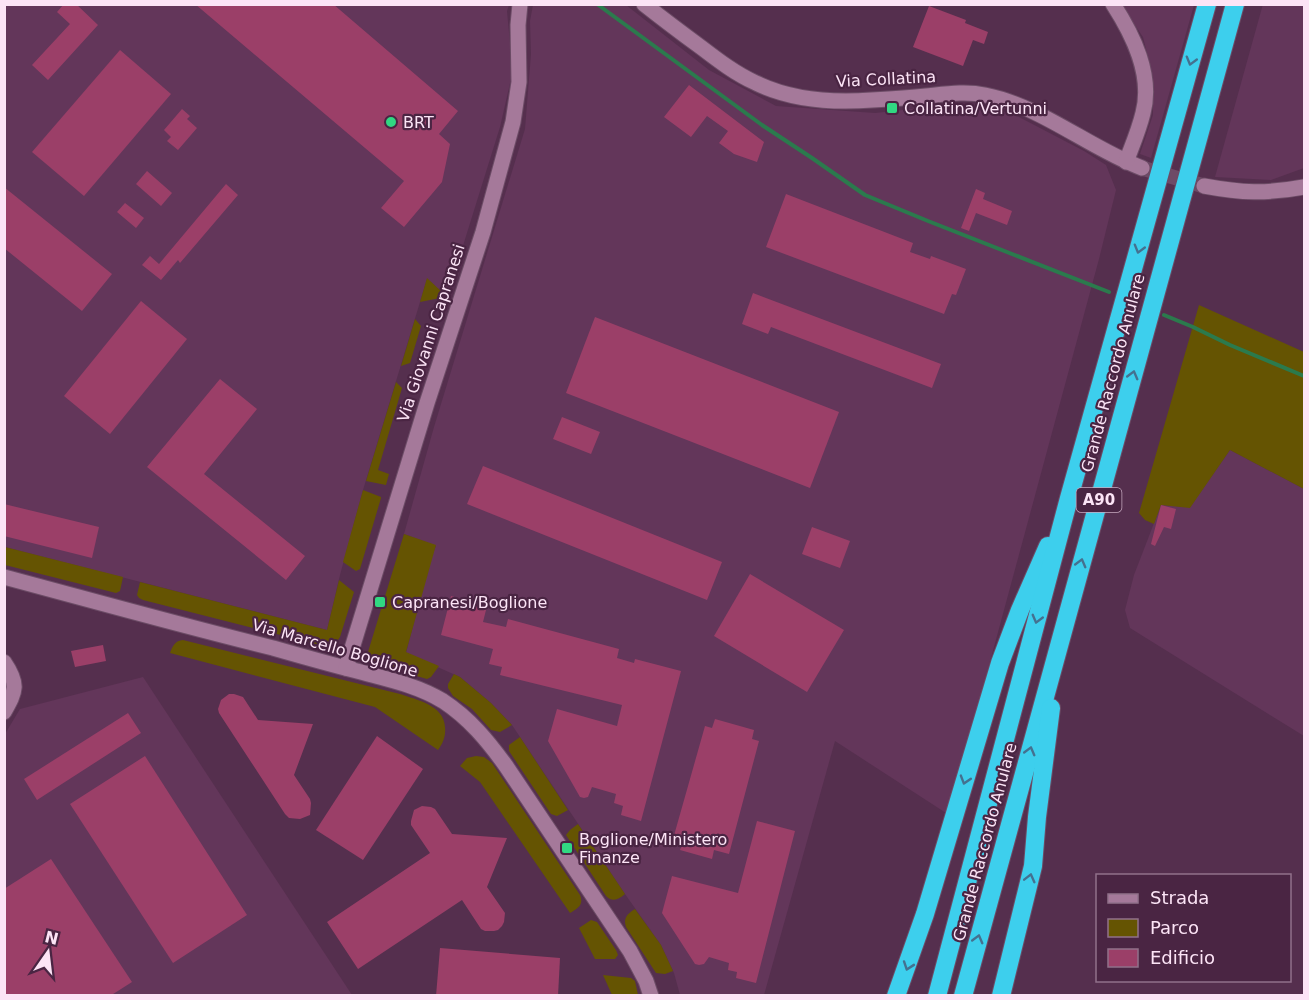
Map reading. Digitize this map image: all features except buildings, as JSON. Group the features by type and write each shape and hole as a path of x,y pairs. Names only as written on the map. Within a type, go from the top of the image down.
{"highway":[{"name":"Grande Raccordo Anulare","path":"937,996 1070,498 1207,4"},
{"name":"Grande Raccordo Anulare","path":"963,996 1235,4"},
{"path":"896,996 925,914 1000,663 1027,592 1070,498"},
{"path":"1001,996 1033,866 1059,643"}],"street":[{"name":"Via Giovanni Capranesi","path":"346,668 427,403 483,232 513,122 519,82 520,4"},
{"name":"Via Collatina","path":"644,4 734,71 772,90 808,99 848,101 955,93 985,95 1031,111 1126,162 1142,168"},
{"path":"1113,4 1134,41 1141,62 1145,88 1143,114 1126,162"},
{"path":"1204,186 1230,191 1269,193 1305,187"},
{"name":"Via Marcello Boglione","path":"4,577 401,684 434,697 461,714 480,733 506,766 630,951 646,981 651,996"},
{"path":"4,662 10,671 15,687 15,693 4,712"}],"shaded area":[{"path":"1263,4 1304,5 1304,168 1271,180 1215,177"},
{"path":"4,5 509,5 507,11 511,79 500,127 447,297 427,279 363,490 327,630 5,547"},
{"path":"533,5 626,5 709,70 776,106 875,113 960,104 993,108 1017,116 1106,165 1116,190 981,695 946,813 835,741 764,995 680,995 674,973 661,945 512,725 491,703 460,677 406,653 431,557 436,546 404,534 434,427 525,129 531,54 530,21"},
{"path":"1121,5 1194,5 1151,158 1140,154 1153,115 1153,77 1143,37"},
{"path":"1230,450 1304,489 1304,736 1130,628 1125,610 1134,575 1161,505 1190,507"},
{"path":"143,677 352,995 5,996 5,734 20,709"}],"green space":[{"path":"427,278 442,292 440,298 420,302"},
{"path":"1199,305 1304,352 1304,489 1230,450 1190,508 1161,505 1154,524 1145,520 1139,513"},
{"path":"415,319 421,326 410,363 401,366"},
{"path":"396,382 402,388 378,470 389,474 386,485 366,481"},
{"path":"363,490 381,498 360,569 356,571 343,562"},
{"path":"404,534 436,545 406,652 439,666 427,679 375,664 368,652"},
{"path":"5,547 123,577 120,591 116,593 5,565"},
{"path":"339,580 354,592 340,637 334,644 324,646 143,600 137,595 140,582 327,630"},
{"path":"183,640 421,701 440,713 445,727 444,739 438,750 375,707 170,653 178,641"},
{"path":"454,674 491,703 512,725 500,732 491,730 472,709 453,696 448,684"},
{"path":"520,737 568,810 557,816 551,814 509,751 509,745"},
{"path":"484,757 492,763 580,895 581,904 578,908 570,913 480,782 460,766 467,758"},
{"path":"578,824 625,894 616,900 606,896 566,835"},
{"path":"635,909 661,945 673,971 665,974 656,973 626,927 626,916"},
{"path":"591,920 597,922 616,950 618,955 615,959 595,959 579,928"},
{"path":"603,975 631,978 635,981 638,995 612,995"}],"waterway":[{"path":"597,4 762,125 865,195 1109,292"},
{"path":"1164,315 1304,376"}],"tunnel":[{"path":"1142,168 1204,186"}],"place":[{"name":"Collatina/Vertunni","path":"892,108"},
{"name":"BRT","path":"391,122"},
{"name":"Capranesi/Boglione","path":"380,602"},
{"name":"Boglione/Ministero Finanze","path":"567,848"}]}
